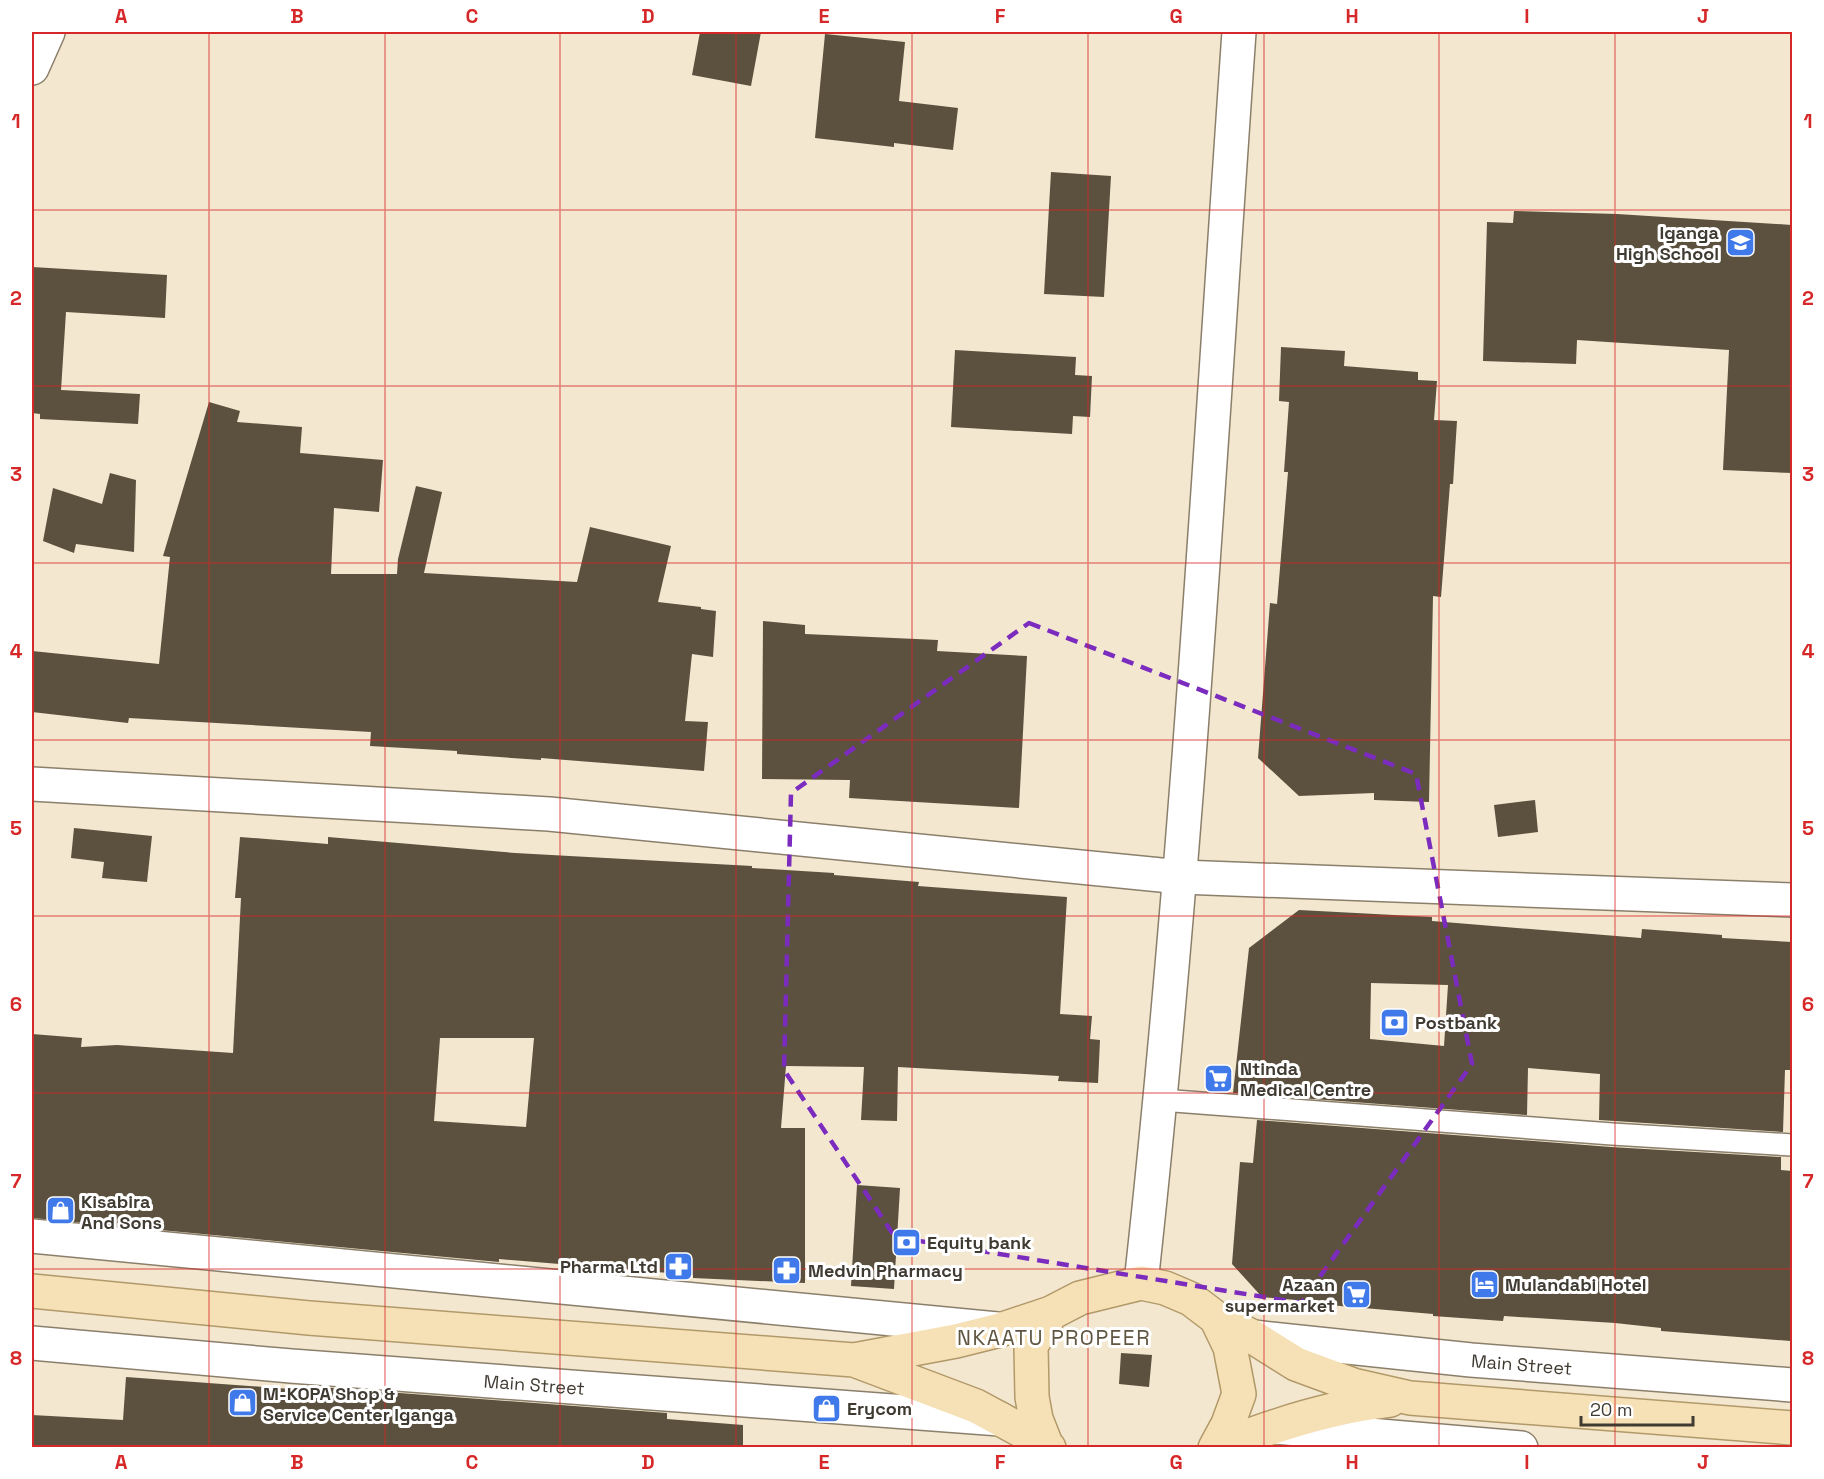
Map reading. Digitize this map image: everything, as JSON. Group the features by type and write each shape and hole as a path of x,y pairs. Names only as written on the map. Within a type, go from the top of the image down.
{"main road":[{"name":"Main Street","path":"32,1291 309,1318 854,1360 956,1341 1000,1330 1051,1313 1080,1298 1142,1283 1166,1288 1191,1299 1216,1318 1253,1337 1296,1364 1353,1385 1410,1398 1792,1428"},
{"name":"Main Street","path":"1048,1447 1036,1419 1032,1397 1031,1346 1051,1313"},
{"name":"Main Street","path":"1216,1318 1230,1347 1239,1394 1216,1448"},
{"name":"Main Street","path":"854,1360 976,1406 1048,1447"},
{"name":"Main Street","path":"1216,1448 1273,1427 1324,1412 1367,1403 1410,1398"}],"street":[{"path":"32,68 48,32"},
{"path":"1142,1283 1181,877 1239,32"},
{"path":"32,784 549,814 1181,877 1792,900"},
{"name":"Main Street","path":"32,1236 1000,1330"},
{"name":"Main Street","path":"1253,1337 1471,1360 1792,1385"},
{"name":"Main Street","path":"32,1344 291,1366 1002,1419"},
{"name":"Main Street","path":"1273,1427 1521,1448"}],"lane":[{"path":"1161,1100 1612,1134 1792,1145"}],"highlighted area":[{"path":"1029,623 1416,774 1472,1064 1301,1303 895,1237 784,1070 791,793"}],"building":[{"path":"700,32 761,32 751,86 692,75"},
{"path":"825,34 905,42 899,101 958,108 953,150 894,143 894,147 815,138"},
{"path":"1051,172 1111,176 1104,297 1044,294"},
{"path":"1514,211 1617,214 1792,225 1792,473 1723,470 1729,350 1577,340 1576,364 1483,361 1487,222 1513,223"},
{"path":"32,267 167,275 165,318 66,312 61,390 140,394 138,424 40,419 40,414 32,413"},
{"path":"1281,347 1345,351 1344,366 1418,372 1418,380 1437,381 1434,420 1457,421 1441,597 1433,596 1429,802 1374,800 1374,793 1299,796 1258,758 1270,603 1277,604 1288,472 1284,472 1289,402 1279,401"},
{"path":"955,350 1076,357 1075,375 1092,376 1090,417 1073,416 1072,434 951,427"},
{"path":"209,402 240,411 237,422 302,427 300,453 383,460 379,512 334,508 331,574 397,574 398,559 416,486 442,492 424,573 577,582 590,527 671,546 658,602 716,611 713,657 692,654 685,721 708,722 704,771 370,746 371,732 129,718 128,723 32,712 32,651 159,664 170,557 163,556"},
{"path":"110,473 136,480 134,552 76,544 74,553 43,541 53,488 102,504"},
{"path":"763,621 805,625 805,634 938,640 937,651 1027,656 1019,808 849,798 850,780 762,779"},
{"path":"1535,800 1538,832 1498,837 1494,805"},
{"path":"74,828 152,836 147,882 102,878 104,862 71,858"},
{"path":"240,837 328,844 328,837 515,853 752,866 752,868 834,873 834,875 919,882 918,886 1067,897 1060,1014 1092,1016 1090,1039 1100,1040 1098,1083 1058,1081 1059,1076 898,1067 897,1121 861,1120 864,1067 786,1066 781,1128 805,1128 805,1283 693,1278 693,1275 499,1259 499,1262 32,1218 32,1034 82,1038 81,1047 117,1045 233,1053 241,898 235,898","holes":["440,1038 534,1038 526,1127 434,1121"]},
{"path":"1299,910 1432,917 1432,921 1641,938 1642,929 1722,935 1722,938 1792,942 1792,1070 1785,1070 1783,1132 1599,1120 1600,1074 1528,1068 1527,1115 1233,1093 1249,948","holes":["1371,983 1448,985 1444,1046 1370,1039"]},
{"path":"1257,1120 1611,1147 1781,1157 1781,1170 1792,1171 1791,1341 1661,1331 1661,1328 1615,1323 1504,1316 1503,1321 1433,1316 1433,1314 1262,1297 1232,1264 1240,1162 1253,1163"},
{"path":"857,1185 900,1188 894,1289 851,1286"},
{"path":"1121,1353 1152,1355 1149,1387 1119,1384"},
{"path":"126,1377 318,1391 319,1387 667,1413 667,1419 743,1425 743,1448 32,1448 32,1415 123,1420"}],"place":[{"name":"Iganga High School","path":"1740,242"},
{"name":"Postbank","path":"1394,1022"},
{"name":"Ntinda Medical Centre","path":"1219,1078"},
{"name":"Kisabira And Sons","path":"60,1211"},
{"name":"Equity bank","path":"906,1242"},
{"name":"Pharma Ltd","path":"679,1266"},
{"name":"Medvin Pharmacy","path":"787,1270"},
{"name":"Mulandabi Hotel","path":"1484,1284"},
{"name":"Azaan supermarket","path":"1356,1294"},
{"name":"M-KOPA Shop & Service Center Iganga","path":"242,1403"},
{"name":"Erycom","path":"826,1408"}],"district":[{"name":"NKAATU PROPEER","path":"1054,1337"}]}
